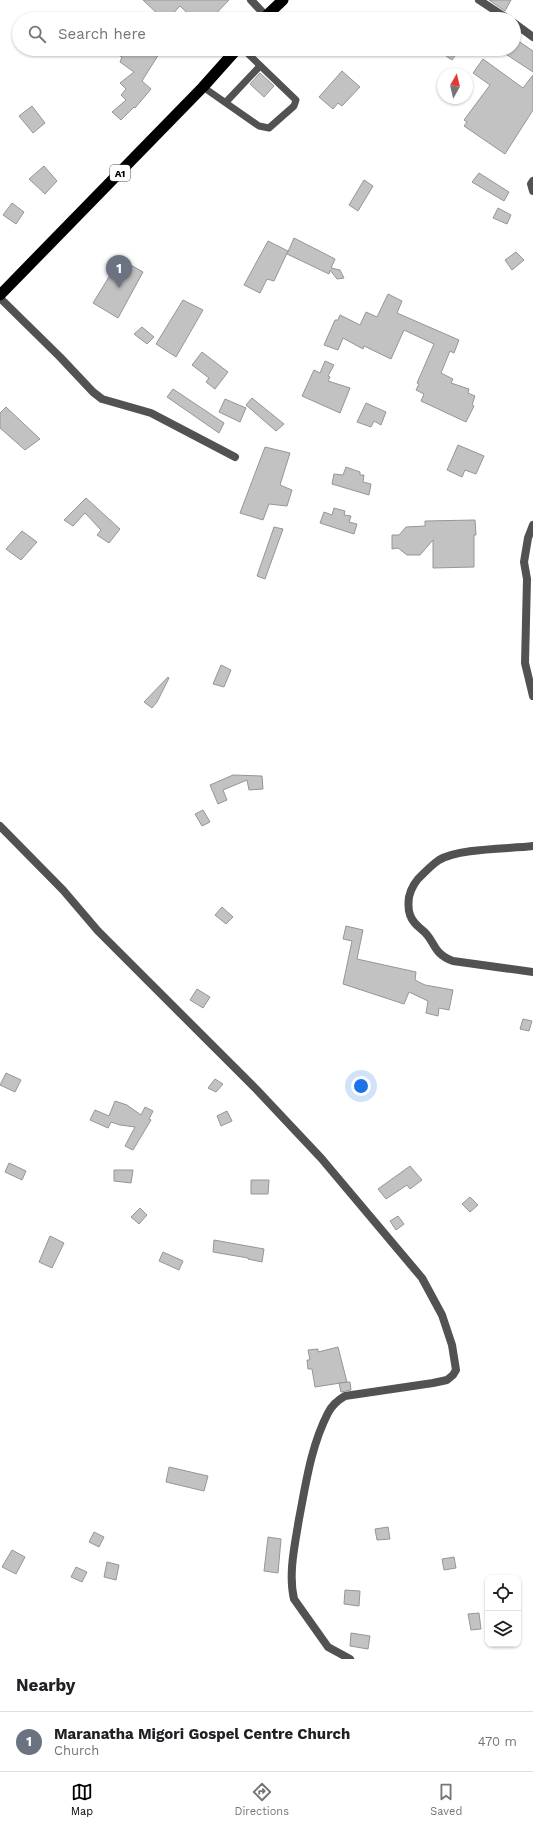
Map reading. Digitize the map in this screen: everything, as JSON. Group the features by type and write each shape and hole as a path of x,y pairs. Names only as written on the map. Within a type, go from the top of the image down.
{"highway":[{"path":"270,12 283,0"},
{"name":"A1","path":"0,295 204,87 231,56"}],"street":[{"path":"251,0 260,12"},
{"path":"479,0 497,12"},
{"path":"521,28 533,37"},
{"path":"533,181 531,184 533,191"},
{"path":"0,298 93,392 102,399 150,412 236,457"},
{"path":"533,525 528,538 524,562 527,579 525,663 533,696"},
{"path":"0,826 63,890 98,931 257,1090 321,1158 422,1278 442,1315 452,1345 456,1370 453,1376 447,1380 345,1396 337,1401 328,1412 307,1471 295,1543 292,1591 294,1599 328,1647 350,1659"},
{"path":"533,846 453,854 440,860 415,883 410,891 408,908 409,917 414,924 424,931 437,953 444,957 453,961 533,972"}],"lane":[{"path":"204,87 259,126 269,128 294,106 296,100 250,56"},
{"path":"226,102 260,66"}],"building":[{"path":"143,0 229,0 218,12 186,12 180,6 174,12 156,12"},
{"path":"489,0 511,0 505,11"},
{"path":"521,43 533,51 533,72 509,56 521,56"},
{"path":"120,56 158,56 142,81 151,89 135,108 134,107 121,120 112,112 126,100 121,95 126,89 120,83 134,72 120,62 122,57"},
{"path":"446,56 455,56 452,60"},
{"path":"483,59 523,88 533,75 533,110 505,154 464,126 467,122 464,120 490,85 473,73"},
{"path":"342,71 360,87 342,106 338,103 333,109 319,97"},
{"path":"260,73 274,86 264,97 250,84"},
{"path":"32,106 45,123 33,133 19,116"},
{"path":"44,166 57,181 45,194 29,179"},
{"path":"479,173 509,192 504,201 472,182"},
{"path":"364,180 373,186 358,211 349,205"},
{"path":"12,203 24,212 16,224 3,215"},
{"path":"498,208 511,215 507,224 493,218"},
{"path":"294,238 335,259 331,268 340,270 344,278 337,279 330,270 329,274 287,254"},
{"path":"268,241 288,251 274,281 267,279 260,293 244,285"},
{"path":"516,252 524,260 512,270 505,260"},
{"path":"120,259 143,272 118,318 93,303"},
{"path":"388,294 402,301 397,313 459,340 454,353 450,351 441,373 453,379 451,383 469,389 468,393 475,396 472,405 474,406 466,422 421,401 424,394 416,390 419,384 417,383 434,344 404,330 391,359 364,346 363,349 343,338 338,350 324,345 335,320 338,320 340,315 360,325 366,312 377,317"},
{"path":"183,300 203,310 176,357 156,344"},
{"path":"142,327 154,337 147,344 134,334"},
{"path":"202,352 228,372 215,389 206,382 209,378 192,365"},
{"path":"325,361 334,365 328,376 330,377 328,381 350,388 340,413 302,396 314,370 320,373"},
{"path":"173,389 224,423 219,433 167,397"},
{"path":"252,398 284,424 276,431 246,405"},
{"path":"225,399 246,408 240,422 219,412"},
{"path":"366,403 386,412 381,425 374,421 371,427 357,422"},
{"path":"6,407 40,439 25,450 0,428 0,413"},
{"path":"458,445 484,456 476,474 465,470 462,477 447,470"},
{"path":"265,447 290,453 280,485 292,490 287,506 269,504 263,520 240,513"},
{"path":"346,467 360,472 360,475 364,475 363,482 371,484 369,495 332,484 334,474 343,475"},
{"path":"86,498 120,529 109,543 97,535 101,530 85,513 73,526 64,520"},
{"path":"334,508 345,511 344,515 351,516 349,522 357,524 354,534 320,523 324,512 332,515"},
{"path":"475,520 476,535 474,535 474,567 433,568 433,540 420,555 407,555 398,548 392,549 392,535 399,535 406,527 425,526 425,521"},
{"path":"274,527 283,529 265,579 257,576"},
{"path":"22,531 37,542 21,560 6,549"},
{"path":"221,665 231,670 224,687 213,684"},
{"path":"168,677 169,678 157,702 152,708 144,702"},
{"path":"233,775 262,776 263,789 249,790 247,780 223,790 227,800 218,804 210,785"},
{"path":"203,810 210,822 202,826 195,814"},
{"path":"222,907 233,917 226,924 215,915"},
{"path":"346,926 363,930 357,959 416,972 415,980 425,985 453,990 449,1010 439,1008 438,1016 426,1013 428,1001 409,992 404,1004 343,984 352,941 343,939"},
{"path":"197,989 210,997 203,1008 190,1000"},
{"path":"523,1019 532,1021 529,1031 520,1029"},
{"path":"6,1073 21,1080 15,1092 0,1085"},
{"path":"215,1079 223,1084 216,1092 208,1088"},
{"path":"115,1101 127,1105 141,1115 145,1107 153,1111 149,1119 151,1120 133,1150 125,1146 135,1127 111,1122 108,1128 90,1120 95,1110 109,1116"},
{"path":"227,1111 232,1121 221,1126 217,1116"},
{"path":"9,1163 26,1171 22,1180 5,1172"},
{"path":"410,1166 422,1180 410,1189 407,1185 386,1199 378,1189"},
{"path":"114,1170 133,1170 131,1183 114,1181"},
{"path":"251,1180 269,1180 268,1194 251,1194"},
{"path":"470,1197 478,1205 470,1212 462,1204"},
{"path":"140,1208 147,1215 139,1224 131,1217"},
{"path":"398,1216 404,1224 396,1230 390,1221"},
{"path":"50,1236 64,1243 52,1268 39,1262"},
{"path":"214,1240 264,1249 262,1262 213,1252"},
{"path":"163,1252 183,1261 179,1270 159,1261"},
{"path":"338,1347 347,1382 315,1387 312,1369 308,1369 307,1360 310,1360 308,1350 318,1349 318,1352"},
{"path":"350,1382 351,1390 341,1392 339,1383"},
{"path":"169,1467 208,1476 204,1491 166,1482"},
{"path":"388,1527 390,1539 377,1540 375,1529"},
{"path":"94,1532 104,1537 99,1547 89,1542"},
{"path":"268,1537 281,1539 278,1573 264,1571"},
{"path":"12,1550 25,1557 16,1574 2,1567"},
{"path":"454,1557 456,1568 444,1570 442,1559"},
{"path":"107,1562 119,1565 116,1580 104,1577"},
{"path":"76,1567 87,1572 82,1582 71,1577"},
{"path":"345,1590 360,1591 359,1606 344,1604"},
{"path":"479,1613 481,1629 471,1630 468,1614"},
{"path":"351,1633 370,1636 368,1649 350,1646"}],"place":[{"name":"Maranatha Migori Gospel Centre Church","path":"119,288"}]}
